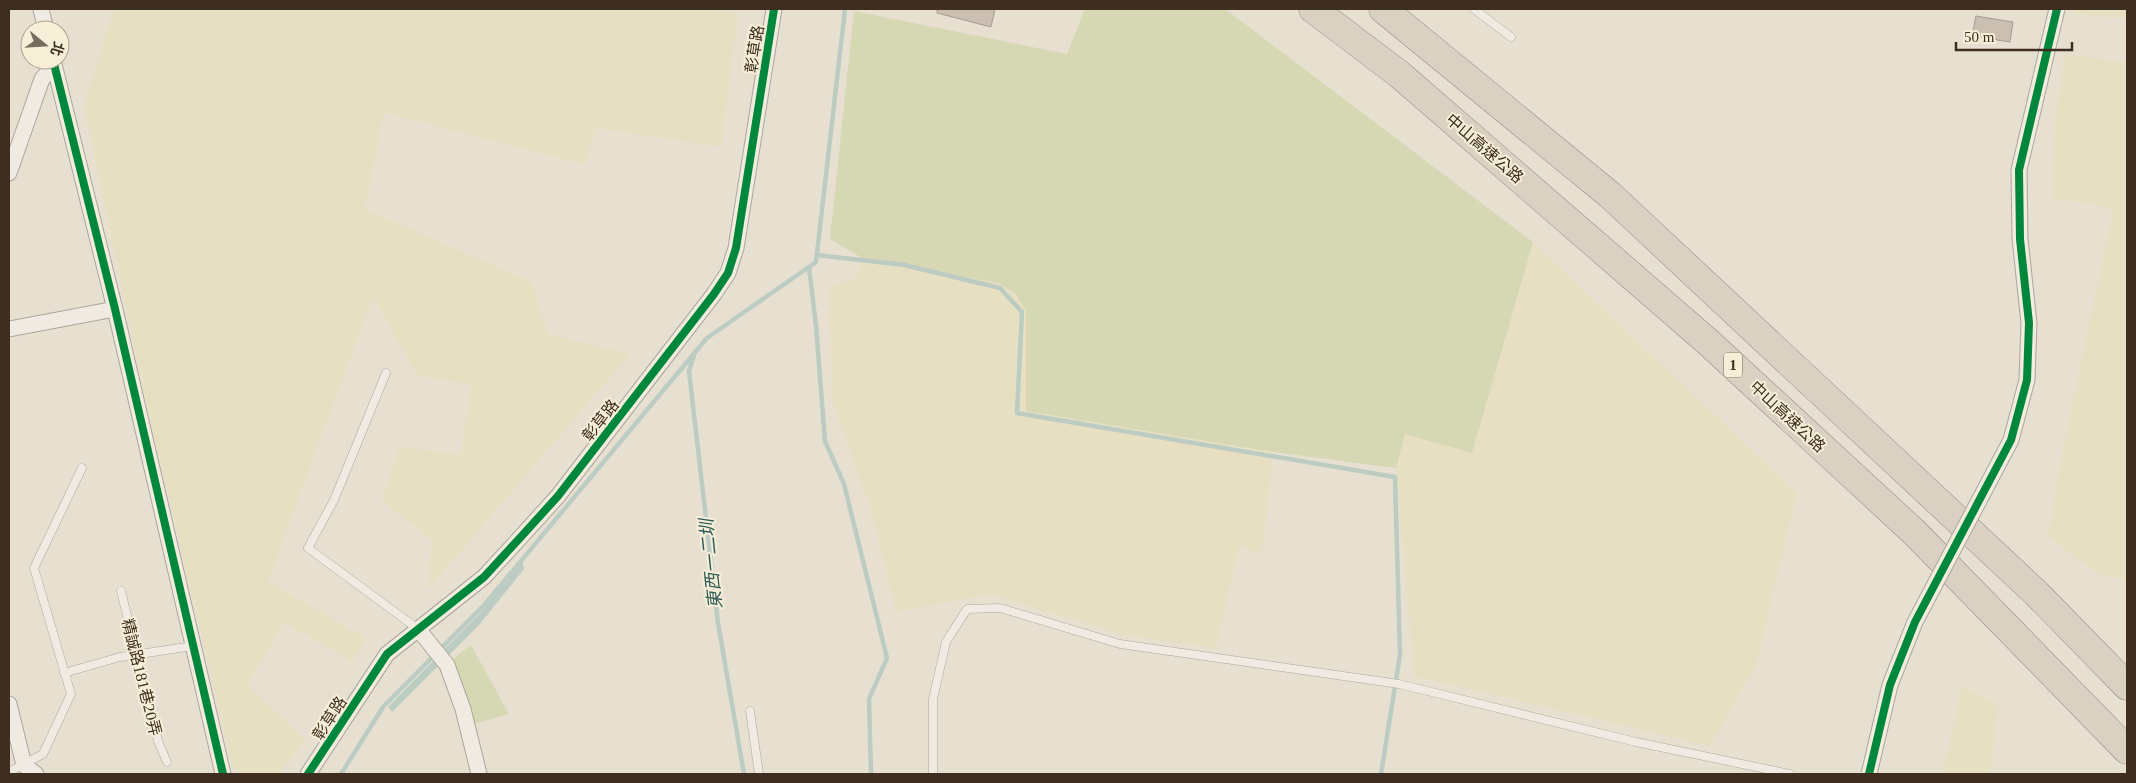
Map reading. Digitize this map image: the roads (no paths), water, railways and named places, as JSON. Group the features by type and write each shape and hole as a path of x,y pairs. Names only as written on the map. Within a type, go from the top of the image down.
{"highway":[{"name":"中山高速公路","path":"1313,9 1400,74 1708,342 1915,533 2127,750"},
{"path":"1383,9 1610,195 2037,594 2127,686"}],"street":[{"name":"彰草路","path":"308,774 387,654 484,577 558,496 714,294 728,273 736,248 774,9"},
{"path":"1869,774 1893,676 1915,622 2011,440 2027,380 2029,323 2020,239 2019,170 2057,9"},
{"path":"9,173 42,79 48,70"},
{"path":"56,70 115,309 223,774"},
{"path":"9,329 115,309"},
{"path":"418,629 447,666 463,709 479,774"},
{"path":"9,704 30,770"}],"lane":[{"path":"1474,9 1510,37"},
{"path":"386,373 334,500 308,548 418,629"},
{"path":"9,772 30,770 43,754 71,694 34,568 82,468"},
{"name":"精誠路181巷20弄","path":"121,591 158,741 167,762"},
{"path":"933,774 933,699 946,642 967,609 1000,608 1120,644 1399,684 1636,742 1790,774"},
{"path":"64,674 120,657 193,646"},
{"path":"750,711 759,774"}],"waterway":[{"path":"341,774 383,707 485,604 707,338 816,262 845,9"},
{"path":"817,255 904,265 1000,288 1022,312 1017,413 1395,477 1400,655 1381,774"},
{"path":"809,267 816,326 825,441 844,484 887,658 869,699 871,774"},
{"name":"東西一二圳","path":"694,355 689,371 718,623 744,774"}]}
